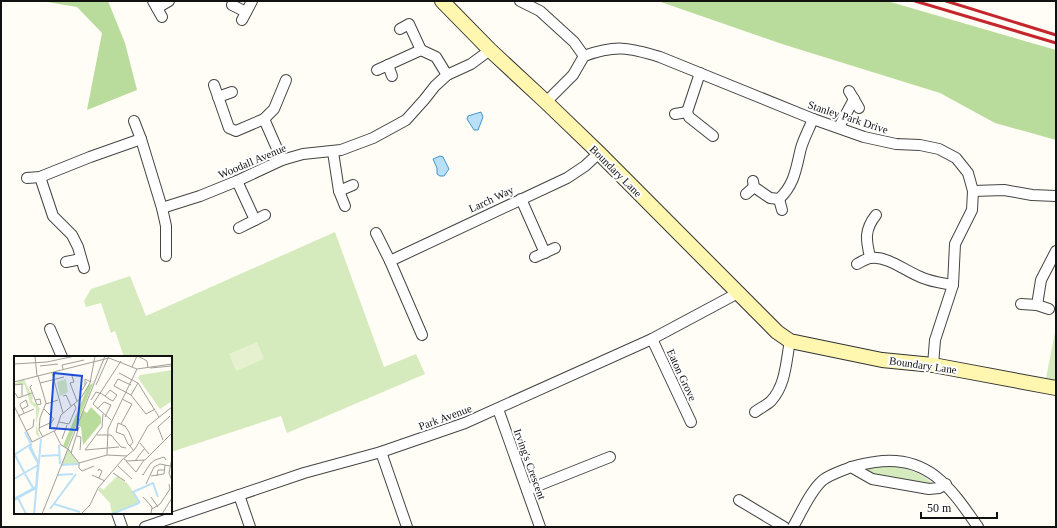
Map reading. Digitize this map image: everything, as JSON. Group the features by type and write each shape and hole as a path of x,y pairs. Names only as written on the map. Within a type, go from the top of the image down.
{"street":[{"path":"157,9 169,1"},
{"path":"232,5 244,16 252,1"},
{"name":"Boundary Lane","path":"442,1 490,50 599,153 777,332 790,341 882,360 932,365 1056,388"},
{"path":"520,1 540,11 574,42 584,56 573,75 546,102"},
{"path":"400,29 409,24 421,50 436,57 447,75"},
{"name":"Stanley Park Drive","path":"584,56 600,50 622,48 640,51 660,57 813,119 864,137 896,144 920,145 939,148 956,158 968,173 973,191 972,210 955,244 953,285 935,340 932,365"},
{"path":"377,70 421,50"},
{"name":"Woodall Avenue","path":"162,208 200,196 282,160 302,154 342,150 373,138 406,120 435,86 447,75 471,64 490,50"},
{"path":"388,65 392,76"},
{"path":"700,73 687,112 689,117 713,136"},
{"path":"214,85 229,128 236,131 264,119 274,109 286,80"},
{"path":"218,97 232,92"},
{"path":"839,127 854,99"},
{"path":"675,114 687,112"},
{"path":"264,119 282,160"},
{"path":"751,187 770,198 779,199 786,193 796,172 802,148 813,119"},
{"path":"134,121 162,208 166,226 166,256"},
{"path":"26,178 40,177 141,139"},
{"path":"333,152 339,191 345,206"},
{"name":"Larch Way","path":"390,261 567,178 585,166 599,153"},
{"path":"40,177 54,216 72,235 78,247 82,264 66,262"},
{"path":"237,181 255,220"},
{"path":"339,191 353,184"},
{"path":"973,191 1004,190 1032,196 1056,196"},
{"path":"521,199 545,253"},
{"path":"779,199 782,210"},
{"path":"239,228 265,215"},
{"path":"870,258 867,242 868,232 870,224 876,215"},
{"path":"376,233 390,261 422,335"},
{"path":"535,258 555,248"},
{"path":"1037,305 1041,280 1056,251"},
{"path":"857,264 870,258 878,258 890,262 923,278 953,285"},
{"name":"Park Avenue","path":"145,527 304,473 381,452 465,423 652,339 738,293"},
{"path":"1021,304 1037,305 1049,309"},
{"path":"50,329 62,356"},
{"name":"Eaton Grove","path":"652,339 691,422"},
{"path":"756,412 771,401 778,390 783,379 790,341"},
{"name":"Irving's Crescent","path":"498,408 540,527"},
{"path":"381,452 407,527"},
{"path":"526,490 610,457"},
{"path":"793,527 816,487 823,480 851,467 875,462 892,461 908,462 925,469 946,484 978,527"},
{"path":"851,467 872,480 929,489 939,488 946,484"},
{"path":"240,495 250,527"},
{"path":"739,500 784,527"},
{"path":"117,514 122,527"}],"green space":[{"path":"41,1 108,1 125,43 137,90 87,110 102,33 77,7"},
{"path":"658,1 887,1 1056,50 1056,140 995,123 940,93 782,44"},
{"path":"335,232 384,367 416,354 425,374 287,433 281,416 172,452 172,356 124,356 115,331 111,333 101,303 86,307 84,301 91,289 130,276 146,316"},
{"path":"1056,327 1056,380 1046,378"},
{"path":"257,342 264,359 236,371 229,354"},
{"path":"889,466 906,469 922,475 931,482 932,485 883,478 864,471 872,467"}],"water":[{"path":"481,112 483,117 478,130 474,130 467,119 468,116"},
{"path":"440,156 443,157 449,169 444,176 437,174 437,168 433,159"}],"railway":[{"path":"915,1 1056,43"},
{"path":"946,1 1056,35"}]}
